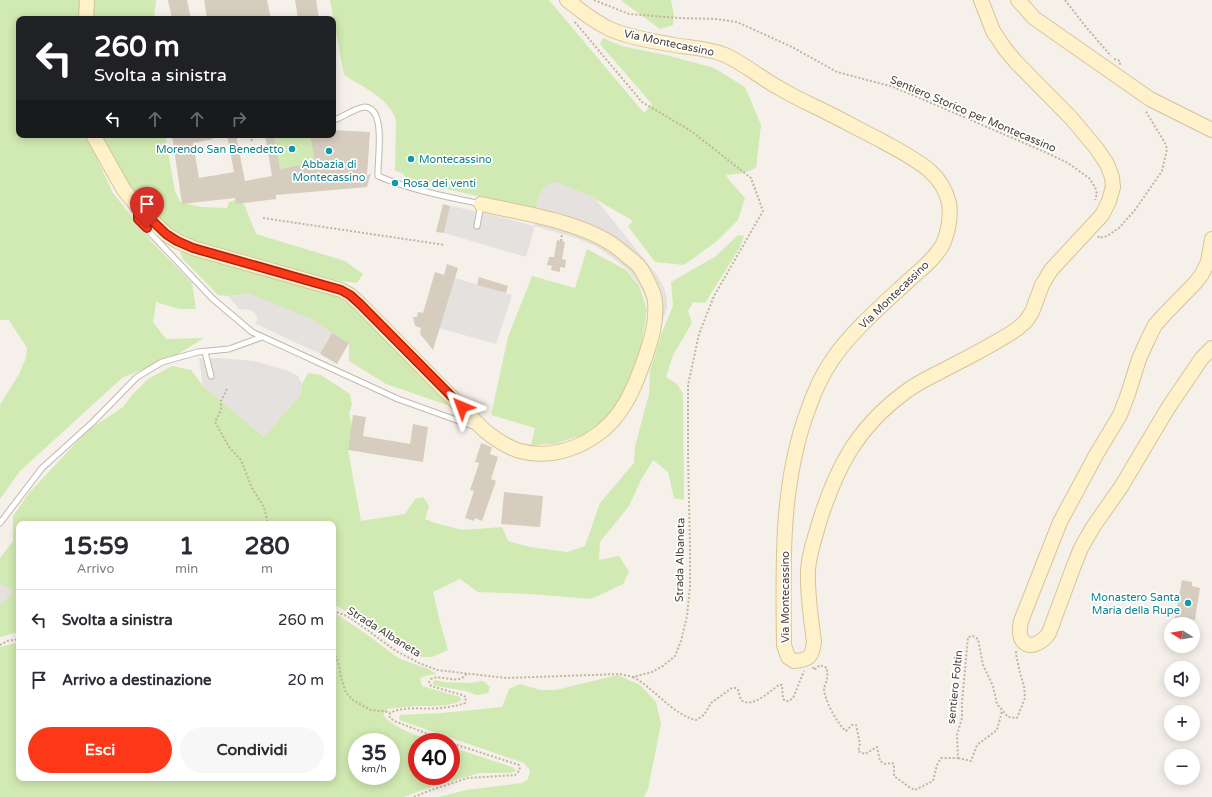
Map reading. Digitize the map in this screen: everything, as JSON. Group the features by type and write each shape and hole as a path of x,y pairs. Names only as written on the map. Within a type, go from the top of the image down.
{"street":[{"path":"86,16 87,0"},
{"name":"Via Montecassino","path":"568,1 585,14 608,28 627,35 703,49 724,55 746,67 781,90 840,119 903,153 928,169 938,178 946,192 950,210 947,232 942,246 932,258 880,306 848,340 832,360 817,386 805,416 795,449 789,486 785,529 784,645 788,657 803,664 810,657 814,642 808,586 808,568 811,548 828,497 845,458 871,422 905,392 1018,329 1026,321 1032,312 1042,285 1051,270 1102,215 1109,201 1113,187 1112,177 1107,164 1097,148 1072,119 1005,49 993,31 981,0"},
{"path":"1018,0 1034,18 1150,99 1212,130"},
{"path":"95,138 124,190 138,207 166,234 193,248 341,290 350,295 484,430 494,438 509,447 520,451 548,454 562,451 588,441 610,424 620,412 637,381 654,325 655,301 650,286 641,268 616,246 593,234 566,223 481,204"},
{"path":"1212,239 1208,262 1202,274 1155,325 1139,359 1120,415 1096,455 1060,522 1021,621 1021,638 1026,643 1033,645 1039,643 1045,639 1049,633 1081,548 1121,487 1168,408 1202,358 1212,348"}],"lane":[{"path":"336,119 364,107 374,112 377,117 379,127 378,176 445,197 481,204 477,226"},
{"path":"138,207 138,219 213,299 252,332 398,400 440,413 484,430"},
{"path":"0,523 42,468 93,422 137,377 162,362 205,352 229,349 262,337"},
{"path":"205,352 211,376"}],"path":[{"name":"Sentiero Storico per Montecassino","path":"594,0 629,14 716,19 737,22 792,47 837,72 890,86 1068,163 1089,178 1095,187 1097,194 1095,203"},
{"path":"1065,0 1107,52 1114,59 1120,61 1120,77"},
{"name":"Strada Albaneta","path":"336,612 346,616 396,651 419,663 437,670 506,678 620,674 633,677 652,672 663,666 675,656 681,641 687,616 690,586 688,385 699,334 714,296 763,211 750,178 691,131 642,102 565,10 568,1"},
{"path":"1097,234 1099,238 1107,236 1119,228 1135,210 1162,170 1167,149 1144,108"},
{"path":"251,138 252,142"},
{"path":"263,218 446,245"},
{"path":"227,389 221,401 221,410 215,422 230,447 241,460 252,488 264,507 267,521"},
{"name":"sentiero Foltin","path":"958,758 958,734 962,718 968,637 973,636 978,639 983,666 993,686 998,704 1002,711"},
{"path":"1002,711 1008,717 1017,718 1025,698 1024,686 1016,654 1021,638"},
{"path":"0,645 16,640"},
{"path":"336,656 346,693 354,701 371,710 391,712 400,710 440,708 465,703 466,697 431,686 429,682 434,677 457,680 465,676 467,673"},
{"path":"633,677 642,682 655,694 681,713 690,719 696,720 704,715 712,703 732,688 736,688 738,690 741,700 746,703 755,701 779,685 782,685 783,699 789,702 793,698 804,672 803,664 811,665 814,670 820,665 827,668 827,677 824,688 825,693 832,711 841,727 846,731 852,725 856,725 860,744 858,751 865,754 877,747 880,761 885,764 894,764 894,776 915,790 933,781 937,765 941,758 958,758 971,761 977,744 997,730 1002,711"},
{"path":"391,712 389,714 390,718 394,721 426,733"},
{"path":"460,745 519,765 520,770 514,775 468,778 460,781"},
{"path":"414,797 446,785"}],"green space":[{"path":"0,0 81,0 79,16 16,16 16,138 87,138 113,193 151,241 192,283 196,309 179,309 156,302 153,322 166,339 204,338 173,357 122,378 20,471 0,499 0,405 19,374 26,358 27,348 9,320 0,320"},
{"path":"91,0 156,0 154,16 89,16"},
{"path":"330,0 549,0 644,113 652,104 600,44 603,38 622,46 670,56 714,68 745,87 761,125 756,168 744,173 726,175 745,198 738,220 717,241 684,265 655,262 628,226 633,221 594,197 577,191 538,199 536,209 406,179 403,173 395,171 396,121 393,113 389,106 375,94 344,75 336,32 336,16 333,16"},
{"path":"621,0 671,0 674,15 673,25 660,29"},
{"path":"102,138 166,138 175,191 180,202 201,207 227,208 229,202 235,200 244,204 256,234 345,261 363,274 357,283 335,280 187,238 168,228 141,201 116,165"},
{"path":"275,138 311,138 315,162 280,169"},
{"path":"738,235 744,236 739,249 705,303 693,302 688,311 692,323 673,355 666,377 677,384 683,394 684,500 674,498 668,472 653,460 641,480 629,506 600,542 599,560 619,556 629,572 623,584 591,599 531,594 478,592 460,579 433,592 448,650 432,657 422,657 386,638 336,606 336,521 16,521 16,633 0,637 0,605 13,591 0,584 0,558 13,541 13,516 29,493 87,431 123,407 132,395 148,379 172,366 191,370 203,386 264,437 301,394 302,384 308,373 321,375 350,394 352,405 349,413 352,425 348,450 361,521 405,514 415,499 423,497 429,506 425,519 435,523 463,530 502,527 508,541 530,547 567,552 585,546 600,503 634,463 635,446 649,394 650,371 662,332 673,306 671,282 716,256"},
{"path":"587,249 626,270 639,286 647,309 639,362 619,403 606,418 582,435 555,444 531,445 535,428 491,415 508,337 532,276 575,288"},
{"path":"189,250 330,292 357,310 450,402 447,405 386,384 349,361 349,343 332,333 250,294 228,296 218,295 183,259 180,252"},
{"path":"336,615 369,636 398,658 428,669 437,674 420,678 422,686 460,697 461,700 452,704 440,706 415,706 387,709 383,715 400,728 410,733 408,733 408,785 437,785 403,797 0,797 0,647 16,643 16,781 336,781"},
{"path":"618,675 640,685 656,702 661,724 648,789 644,797 439,797 466,790 522,783 528,779 530,770 524,763 460,741 460,733 437,733 399,720 400,715 442,713 502,707 509,689 520,684 540,690 556,690"},
{"path":"437,680 442,682 469,683 483,681 490,687 488,693 477,695 466,691 436,686 433,684 433,681"},
{"path":"460,750 514,768 516,771 511,773 480,773 460,779"}],"shaded area":[{"path":"557,182 594,197 657,275 664,288 667,299 667,308 658,334 647,330 648,309 646,299 640,286 627,269 595,246 576,238 535,226 526,257 444,233 450,206 489,214 534,226 538,199 542,189 550,183"},
{"path":"455,278 512,295 496,344 439,328"},
{"path":"250,294 312,319 332,333 320,354 256,324 257,317 255,313 250,310 239,309 228,296"},
{"path":"199,358 254,361 289,371 298,376 302,384 301,394 264,437 203,386"},
{"path":"0,584 14,591 0,605"}],"building":[{"path":"168,0 187,0 190,16 171,16"},
{"path":"204,0 267,0 270,16 207,16"},
{"path":"295,0 316,0 319,16 298,16"},
{"name":"Abbazia di Montecassino","path":"336,130 370,132 367,176 371,173 367,187 276,195 276,199 236,204 235,198 182,204 172,138 213,138 193,143 199,178 234,172 228,138 237,138 245,181 272,176 266,138 275,138 280,169 315,162 311,138 336,138"},
{"path":"443,204 450,206 444,233 436,232"},
{"path":"557,240 565,242 562,259 566,260 565,268 560,267 560,272 551,270 552,266 547,265 549,257 554,257"},
{"path":"447,264 458,268 433,350 420,334 421,328 415,326 413,317 417,317 418,312 423,313 435,272 444,275"},
{"path":"479,277 508,286 506,293 477,285"},
{"path":"332,333 349,343 337,364 320,354"},
{"path":"353,415 366,417 363,436 410,444 413,424 428,427 423,462 348,450"},
{"path":"481,443 492,447 490,454 498,457 491,479 496,481 482,521 475,518 474,521 465,518 474,491 470,490 479,463 475,462"},
{"path":"504,492 543,496 540,527 501,524"},
{"name":"Monastero Santa Maria della Rupe","path":"1182,580 1192,582 1192,586 1200,588 1195,617 1175,617"}],"place":[{"name":"Morendo San Benedetto","path":"292,149"},
{"name":"Abbazia di Montecassino","path":"329,151"},
{"name":"Montecassino","path":"411,159"},
{"name":"Rosa dei venti","path":"395,183"},
{"name":"Monastero Santa Maria della Rupe","path":"1188,603"}],"route":[{"path":"147,228 138,219 138,207 166,234 193,248 341,290 350,295 462,407"}]}
